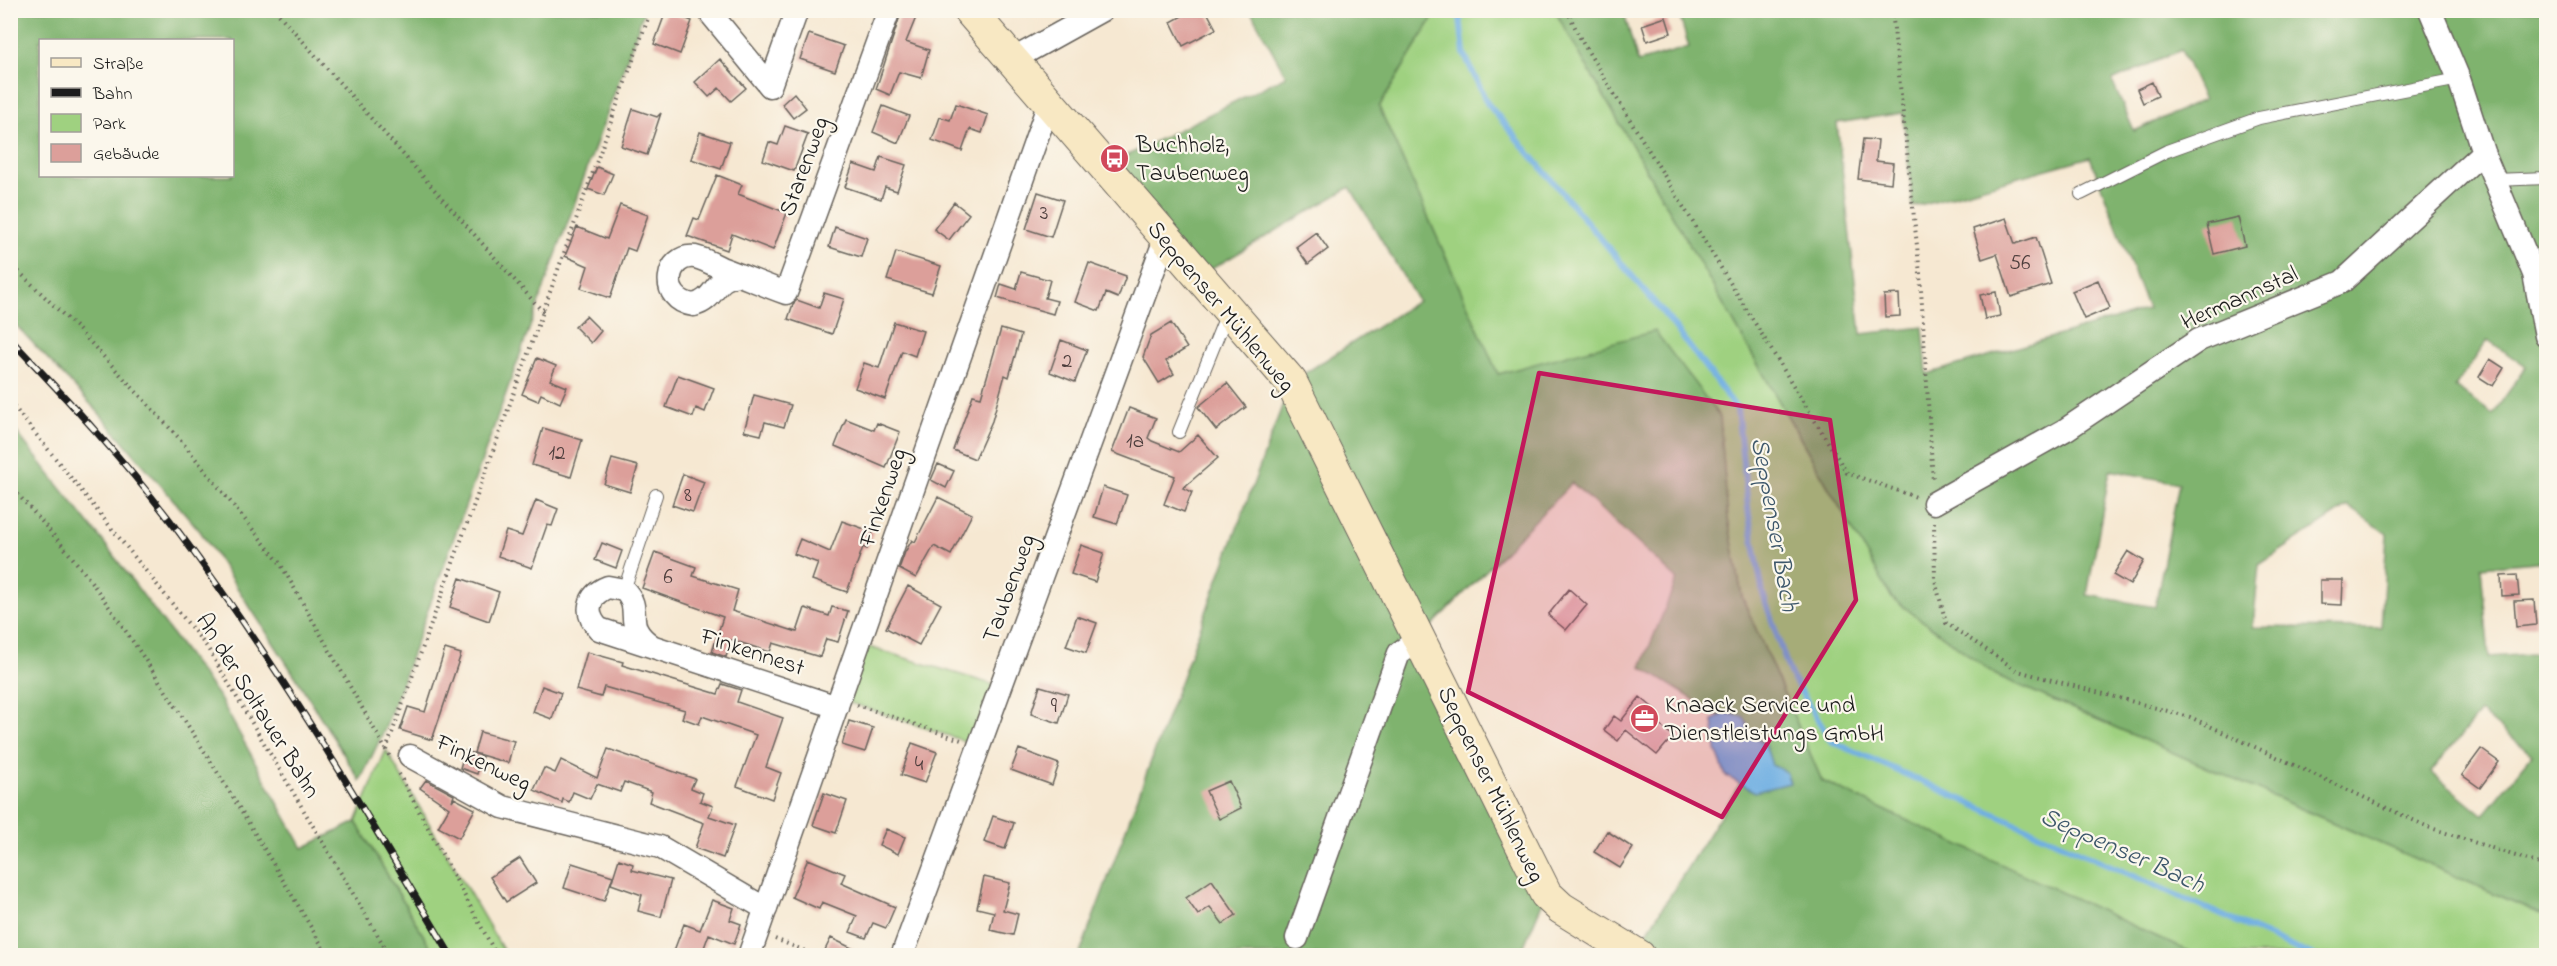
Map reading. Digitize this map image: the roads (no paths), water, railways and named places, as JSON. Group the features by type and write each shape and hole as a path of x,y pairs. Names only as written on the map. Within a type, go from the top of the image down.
{"street":[{"path":"711,14 770,86 797,10"},
{"name":"Starenweg","path":"739,275 786,293 889,10"},
{"name":"Seppenser Mühlenweg","path":"969,10 1291,382 1545,894 1561,908 1639,956"},
{"path":"1012,60 1102,10"},
{"path":"2430,10 2459,79 2483,152 2534,274 2547,336"},
{"name":"Finkenweg","path":"749,956 1049,103"},
{"name":"Hermannstal","path":"1934,503 2065,430 2199,340 2342,282 2483,152"},
{"name":"Taubenweg","path":"902,956 1165,239"},
{"name":"Finkennest","path":"624,590 608,587 593,596 589,604 589,613 592,622 599,629 838,703"},
{"path":"624,590 633,603 633,623 637,632 652,646"},
{"path":"1297,938 1399,653 1420,638"},
{"name":"Finkenweg","path":"400,762 503,807 660,847 766,909"}],"lane":[{"path":"2081,194 2167,151 2259,118 2459,79"},
{"path":"2495,180 2547,178"},
{"path":"1179,432 1228,310"},
{"path":"624,590 656,495"}],"water":[{"path":"1726,713 1744,717 1752,736 1765,744 1772,765 1786,772 1790,783 1755,792 1726,776 1716,750 1713,720"}],"waterway":[{"name":"Seppenser Bach","path":"1462,10 1460,17 1464,53 1487,103 1670,321 1737,409 1749,516 1763,594 1790,674 1831,741 2313,956"}],"railway":[{"path":"10,339 139,481 215,582 320,740 451,956"}],"place":[{"name":"Buchholz, Taubenweg","path":"1115,158"},
{"name":"Knaack Service und Dienstleistungs GmbH","path":"1644,718"}]}
